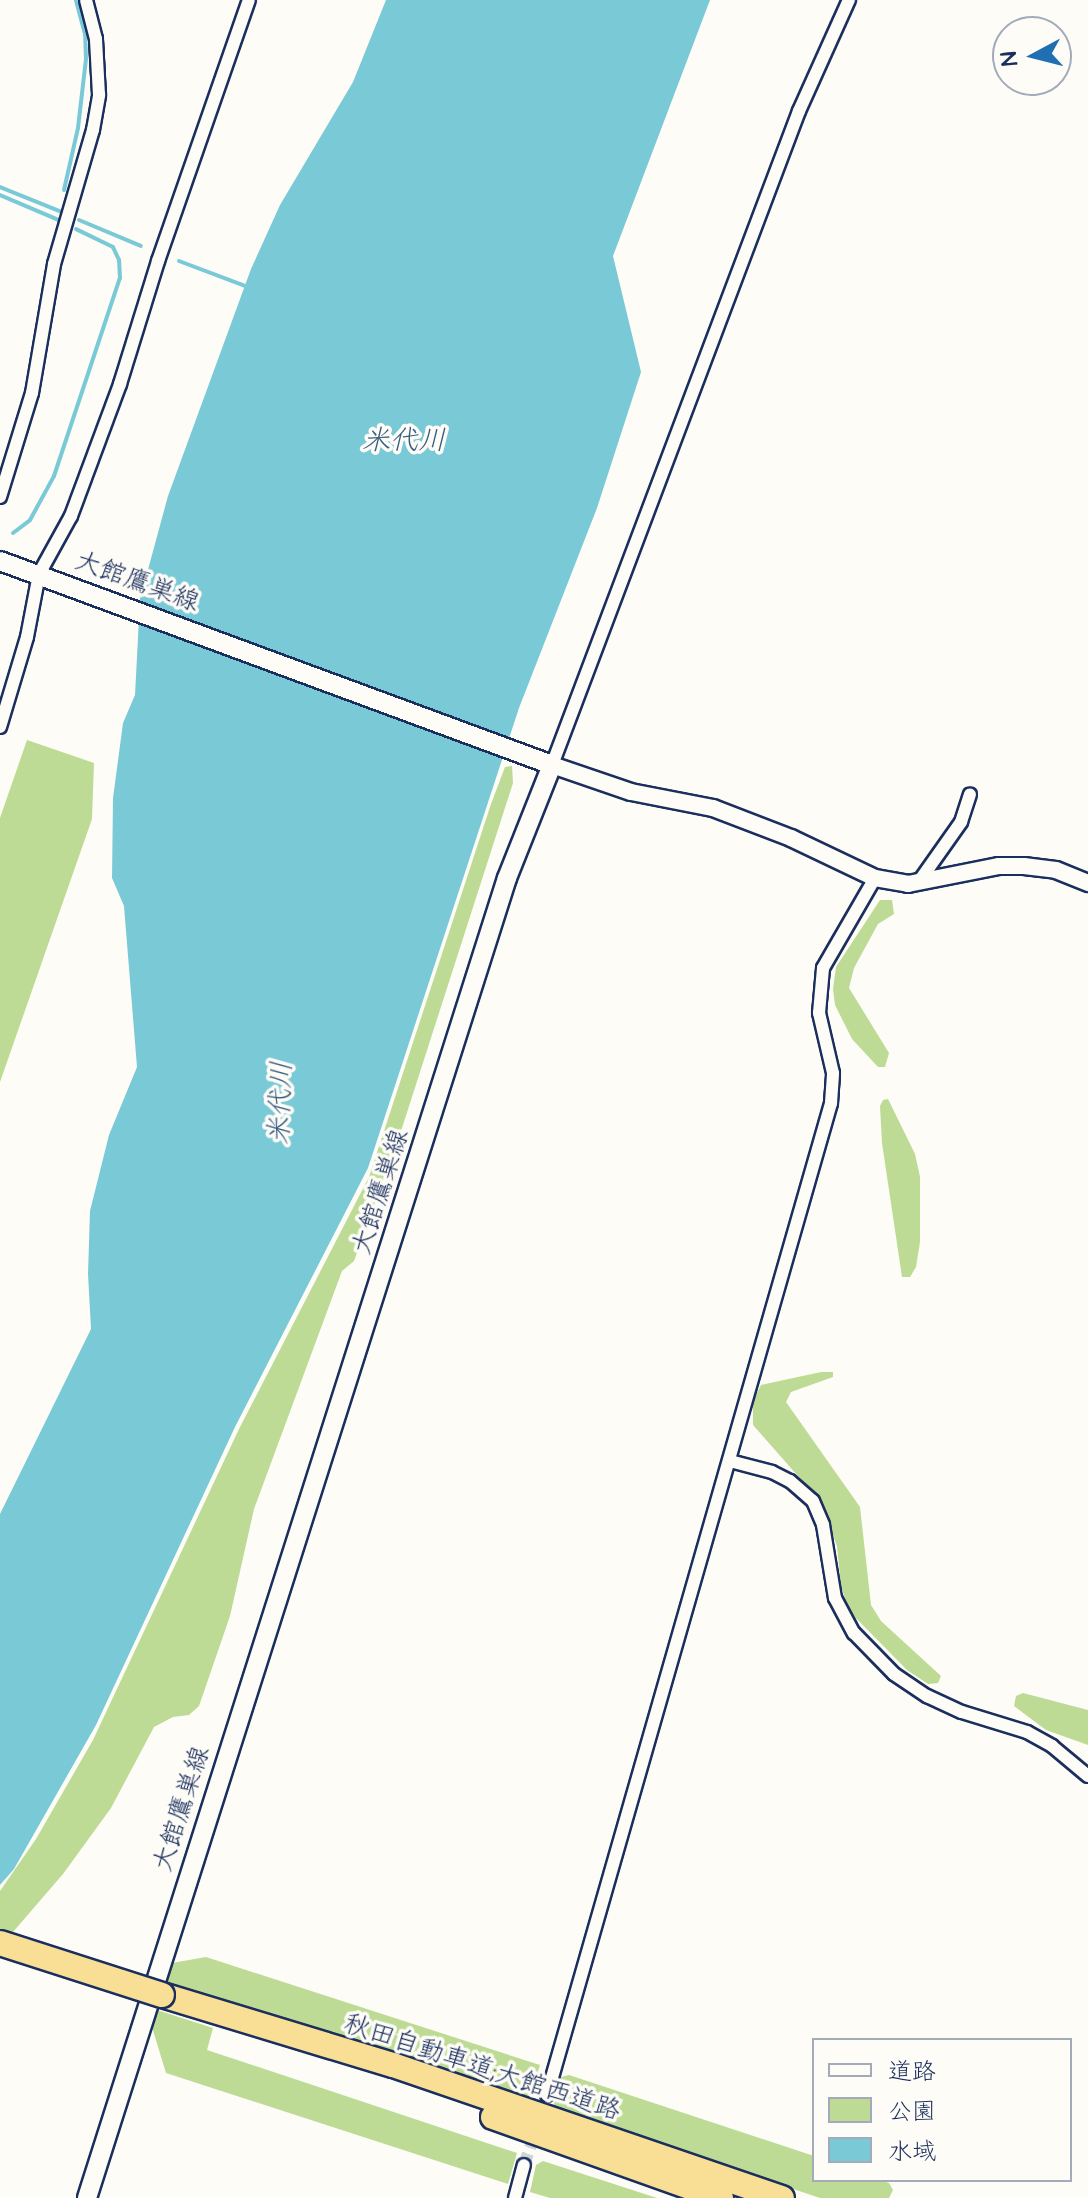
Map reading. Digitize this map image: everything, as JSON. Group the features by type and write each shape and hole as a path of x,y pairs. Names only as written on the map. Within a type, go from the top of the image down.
{"highway":[{"name":"秋田自動車道;大館西道路","path":"0,1943 393,2065 782,2198"},
{"name":"秋田自動車道;大館西道路","path":"162,1995 721,2198"}],"main road":[{"name":"大館鷹巣線","path":"0,561 552,765 507,878 87,2198"}],"street":[{"path":"0,497 32,393 54,264 97,107 100,68 86,0"},
{"path":"0,727 6,683 27,637 39,574 71,516 115,397 249,0"},
{"path":"849,0 794,126 552,765 631,792 713,808 791,838 875,878 918,883 999,866 1024,866 1056,870 1088,883"},
{"path":"918,883 961,822 970,794"},
{"path":"547,2095 831,1103 833,1073 819,1013 823,968 875,878"},
{"path":"730,1461 772,1472 790,1481 813,1501 823,1525 835,1598 854,1633 894,1674 927,1696 962,1712 1027,1732 1052,1746 1088,1776"},
{"path":"515,2198 524,2165"}],"green space":[{"path":"27,740 94,763 92,819 0,1082 0,818"},
{"path":"512,766 513,783 402,1128 354,1261 342,1271 254,1509 230,1616 199,1706 189,1715 173,1717 154,1727 111,1808 63,1874 13,1932 0,1930 0,1891 36,1839 93,1740 239,1429 369,1177 491,804 505,767"},
{"path":"880,900 892,900 894,914 878,924 854,968 849,988 889,1053 885,1067 878,1067 852,1039 835,1005 833,989 836,967"},
{"path":"888,1099 915,1154 920,1177 920,1242 916,1267 910,1277 902,1277 882,1143 880,1106 883,1100"},
{"path":"833,1372 833,1377 791,1392 786,1402 860,1507 871,1605 881,1621 941,1676 938,1683 928,1684 907,1670 850,1612 841,1587 837,1546 820,1501 753,1425 753,1401 761,1385"},
{"path":"1023,1693 1088,1710 1088,1745 1046,1730 1014,1706 1016,1696"},
{"path":"206,1957 540,2065 529,2102 165,1984 172,1963"},
{"path":"157,2010 213,2028 207,2050 517,2153 508,2184 166,2073 152,2027"},
{"path":"569,2075 812,2155 812,2182 886,2182 893,2190 889,2198 820,2198 553,2108 561,2077"},
{"path":"543,2161 657,2198 550,2198 530,2192 536,2165"}],"water":[{"name":"米代川","path":"386,0 710,0 613,256 641,372 597,508 519,708 368,1168 235,1427 96,1725 14,1869 0,1885 0,1514 91,1329 88,1274 90,1211 109,1135 137,1067 124,906 112,878 113,798 123,723 135,695 140,599 168,496 251,269 280,205 353,82"}],"waterway":[{"path":"64,190 78,128 86,59 85,34 76,0"},
{"path":"0,187 62,212"},
{"path":"0,195 61,221"},
{"path":"79,220 141,246"},
{"path":"13,533 30,520 54,476 120,278 119,260 113,247 76,229"},
{"path":"179,261 248,287"}],"tunnel":[{"path":"524,2165 536,2130"}]}
